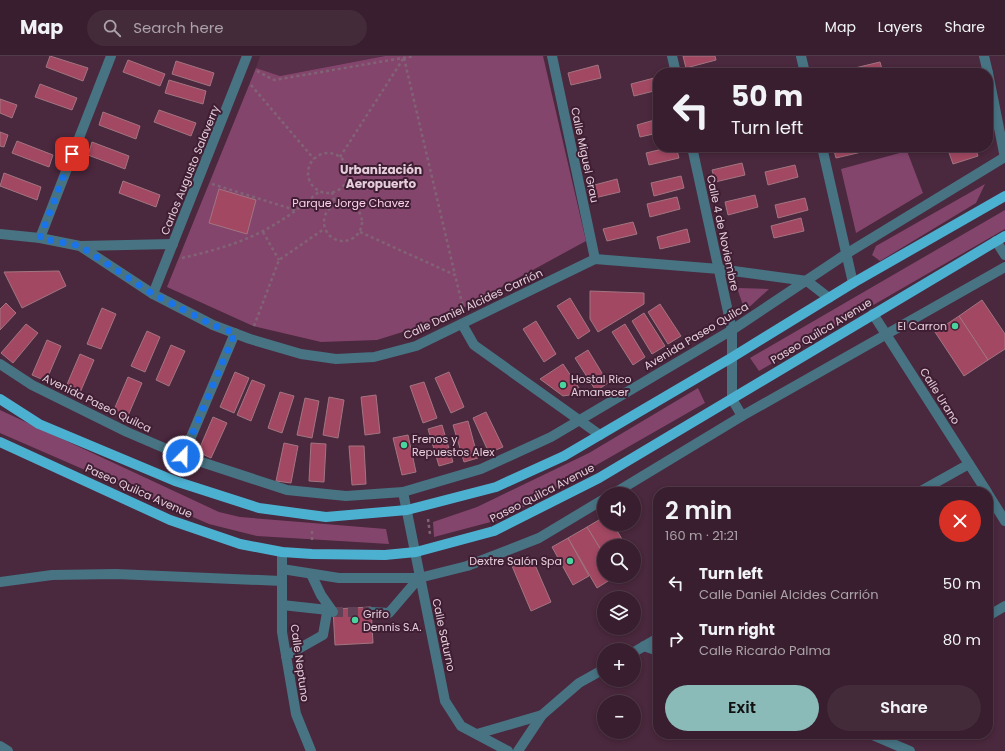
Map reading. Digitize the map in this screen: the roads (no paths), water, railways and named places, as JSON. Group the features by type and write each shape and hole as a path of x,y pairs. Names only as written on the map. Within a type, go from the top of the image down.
{"main road":[{"path":"731,358 829,298 1005,196"},
{"name":"Paseo Quilca Avenue","path":"0,442 170,520 240,544 282,552 312,554 386,555 416,552 494,531 599,478 1005,236"},
{"name":"Paseo Quilca Avenue","path":"0,399 39,424 175,481 259,508 326,517 407,510 496,487 564,456 731,358"}],"street":[{"path":"40,238 111,56"},
{"name":"Carlos Augusto Salaverry","path":"153,294 248,56"},
{"name":"Calle Miguel Grau","path":"552,56 595,259"},
{"path":"672,56 675,68"},
{"path":"801,56 804,68"},
{"path":"984,56 987,68"},
{"path":"993,98 1005,158"},
{"name":"Calle 4 de Noviembre","path":"693,152 732,330 732,399 742,416"},
{"path":"823,152 853,284"},
{"name":"Avenida Paseo Quilca","path":"0,364 32,385 127,432 183,456 287,490 346,496 403,492 481,469 551,437 732,330 846,254 1005,158"},
{"name":"Calle Daniel Alcides Carrión","path":"0,234 40,238 80,246 153,294 213,325 250,339 301,354 336,359 374,357 416,346 595,259"},
{"path":"996,241 1005,255"},
{"path":"80,246 173,244"},
{"path":"595,259 719,269 807,280 829,298"},
{"path":"624,487 742,416 1005,267"},
{"name":"Calle Urano","path":"874,314 983,487"},
{"path":"462,324 474,345 600,435"},
{"path":"183,456 235,333"},
{"path":"928,487 969,464"},
{"name":"Calle Saturno","path":"403,492 416,552 419,578 445,701 461,726 508,751"},
{"name":"Calle Urano","path":"993,502 1005,521"},
{"path":"282,569 339,578 419,578 467,566 539,538 597,503"},
{"name":"Calle Neptuno","path":"282,552 282,632 296,714 311,751"},
{"path":"0,582 52,575 116,574 282,580"},
{"path":"286,656 323,635 330,610 311,574"},
{"path":"371,612 389,613 419,578"},
{"path":"282,605 330,610"},
{"path":"993,613 1005,606"},
{"path":"641,648 653,641"},
{"path":"644,646 653,649"},
{"path":"518,751 542,715 579,683 597,673"},
{"path":"477,734 542,715"},
{"path":"883,739 910,751"},
{"path":"0,746 8,751"}],"tunnel":[{"path":"333,612 371,612"}],"place":[{"name":"El Carron","path":"955,326"},
{"name":"Hostal Rico Amanecer","path":"563,385"},
{"name":"Frenos y Repuestos Alex","path":"404,445"},
{"name":"Dextre Salón Spa","path":"570,561"},
{"name":"Grifo Dennis S.A.","path":"355,620"}],"district":[{"name":"Urbanización Aeropuerto","path":"381,176"}],"park label":[{"name":"Parque Jorge Chavez","path":"351,203"}]}
